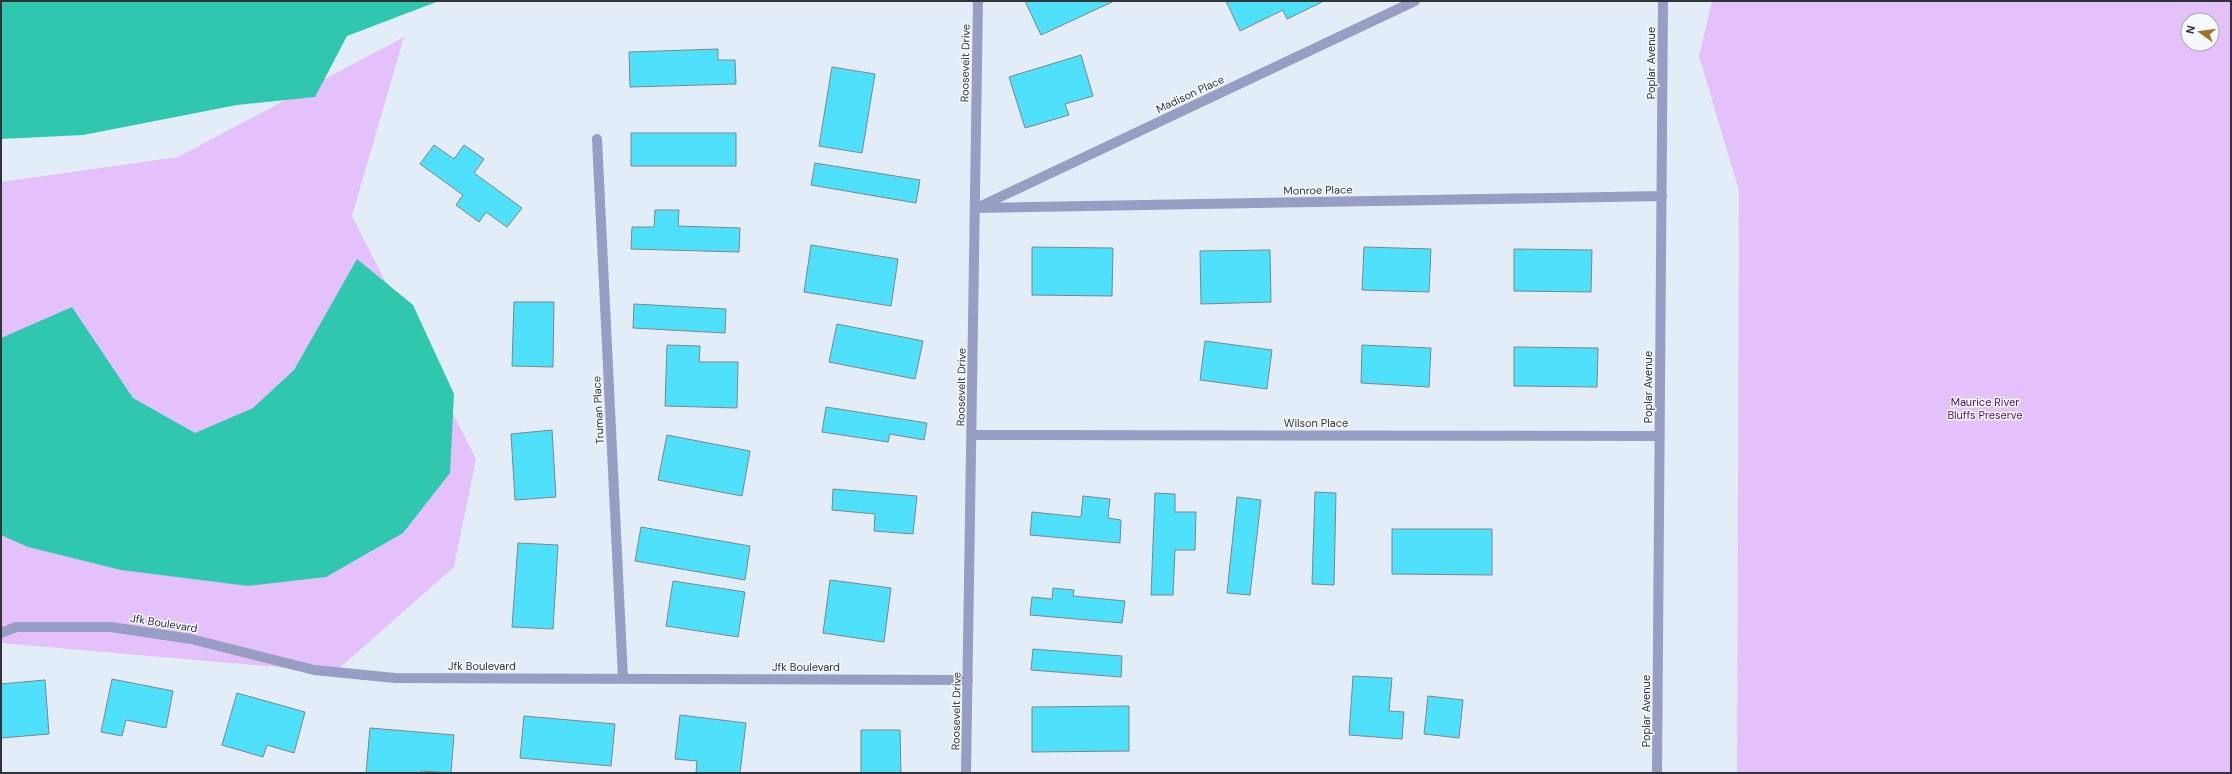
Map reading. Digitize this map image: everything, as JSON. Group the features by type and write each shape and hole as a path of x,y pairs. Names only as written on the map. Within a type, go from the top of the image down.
{"street":[{"name":"Roosevelt Drive","path":"966,773 978,1"},
{"name":"Madison Place","path":"975,208 1415,1"},
{"name":"Poplar Avenue","path":"1657,773 1663,1"},
{"name":"Truman Place","path":"597,140 623,678"},
{"name":"Monroe Place","path":"975,208 1662,196"},
{"name":"Wilson Place","path":"972,435 1660,436"},
{"name":"Jfk Boulevard","path":"1,633 16,627 111,627 191,639 314,670 395,678 968,680"}],"green space":[{"name":"Maurice River Bluffs Preserve","path":"1712,1 2231,1 2231,773 1737,773 1739,191 1699,56"},
{"path":"404,37 352,216 476,459 454,567 335,672 1,643 1,182 178,157"}],"shaded area":[{"path":"1,1 439,1 347,36 315,97 237,105 83,135 1,139"},
{"path":"357,259 413,305 454,394 450,473 403,533 326,577 248,586 121,570 28,547 1,535 1,338 72,307 133,398 195,433 253,408 294,370"}],"building":[{"path":"1025,1 1112,1 1112,2 1041,35"},
{"path":"1226,1 1324,1 1287,19 1283,10 1240,31"},
{"path":"718,49 718,60 735,60 736,84 630,87 629,52"},
{"path":"1081,55 1093,96 1065,104 1069,115 1025,128 1009,77"},
{"path":"832,67 875,74 862,153 819,146"},
{"path":"631,133 736,133 736,166 631,166"},
{"path":"434,145 454,159 464,145 484,159 474,173 522,208 507,227 486,212 479,222 456,205 463,195 420,164"},
{"path":"815,163 920,180 916,203 811,185"},
{"path":"655,210 679,210 678,226 740,228 739,252 631,249 632,227 654,227"},
{"path":"811,245 898,259 891,306 804,292"},
{"path":"1032,247 1113,248 1112,296 1032,295"},
{"path":"1364,247 1431,249 1429,292 1362,290"},
{"path":"1514,249 1592,250 1591,292 1514,291"},
{"path":"1270,250 1271,302 1201,304 1200,251"},
{"path":"514,302 554,302 553,367 512,366"},
{"path":"634,304 726,309 725,333 633,328"},
{"path":"837,324 923,341 915,379 829,362"},
{"path":"1205,341 1272,350 1267,389 1200,380"},
{"path":"667,345 700,346 699,362 738,362 737,408 665,406"},
{"path":"1362,345 1431,348 1429,387 1361,383"},
{"path":"1514,347 1598,348 1597,387 1514,386"},
{"path":"826,407 927,423 924,440 890,434 888,442 822,432"},
{"path":"552,430 556,497 515,500 511,434"},
{"path":"667,435 750,451 742,496 658,480"},
{"path":"833,489 917,496 913,534 874,531 875,514 832,510"},
{"path":"1315,492 1336,493 1334,585 1312,584"},
{"path":"1155,493 1175,494 1175,512 1196,512 1195,550 1175,550 1173,595 1151,595"},
{"path":"1083,496 1110,499 1108,518 1121,520 1120,543 1030,535 1032,512 1081,517"},
{"path":"1237,497 1261,500 1250,595 1227,593"},
{"path":"641,527 750,546 745,580 635,561"},
{"path":"1392,529 1492,529 1492,575 1392,574"},
{"path":"518,543 558,545 553,629 512,627"},
{"path":"830,580 891,588 884,642 823,633"},
{"path":"673,581 745,592 738,637 666,626"},
{"path":"1053,588 1074,590 1073,596 1125,601 1122,623 1030,615 1032,597 1052,599"},
{"path":"1033,649 1122,656 1121,677 1031,670"},
{"path":"1353,676 1392,678 1389,711 1404,712 1402,739 1349,735"},
{"path":"112,679 173,691 166,728 126,720 122,736 101,732"},
{"path":"45,680 49,734 1,738 1,684"},
{"path":"237,693 305,712 294,753 267,745 263,757 222,745"},
{"path":"1428,696 1463,700 1459,738 1424,734"},
{"path":"1129,706 1129,751 1032,752 1032,707"},
{"path":"680,715 746,723 740,773 696,773 697,761 675,759"},
{"path":"524,716 615,724 611,766 520,758"},
{"path":"370,728 454,735 451,773 421,771 421,773 366,773"},
{"path":"861,730 900,730 901,773 861,773"}]}
